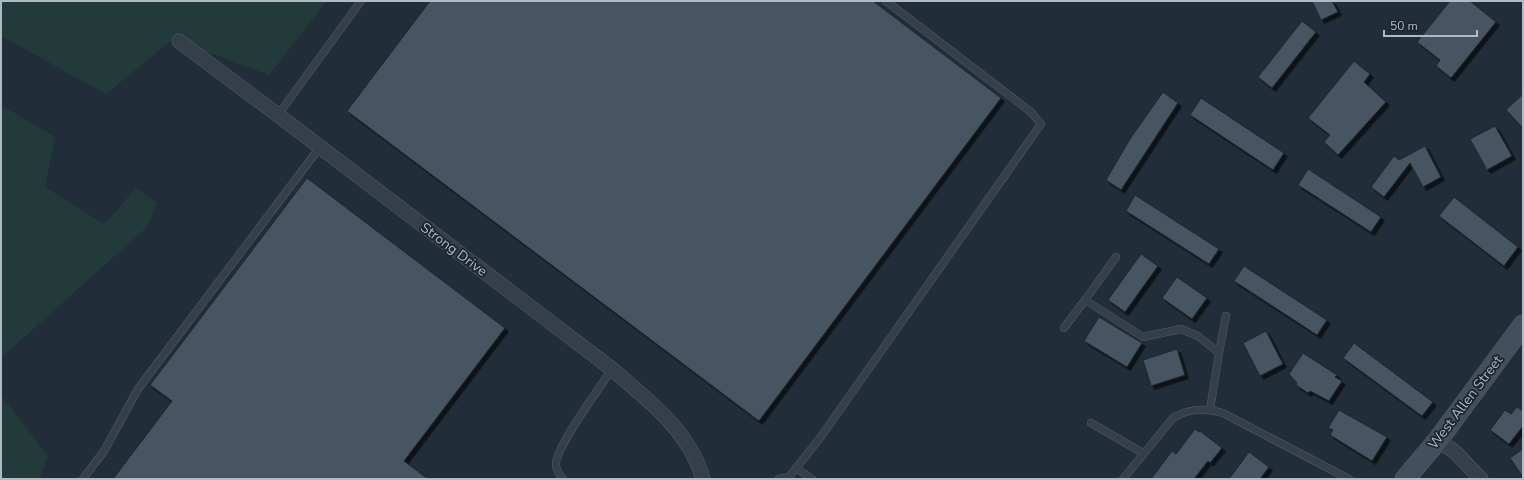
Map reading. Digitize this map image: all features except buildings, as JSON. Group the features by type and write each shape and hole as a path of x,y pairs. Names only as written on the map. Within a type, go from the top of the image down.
{"street":[{"name":"Strong Drive","path":"179,41 612,369 642,394 677,429 691,453 703,479"},
{"name":"West Allen Street","path":"1405,479 1438,440 1523,325"},
{"path":"1438,440 1454,452 1481,479"}],"lane":[{"path":"278,115 361,1"},
{"path":"779,479 789,477 825,432 1041,124 1031,112 886,1"},
{"path":"84,479 104,451 138,389 320,147"},
{"path":"1064,328 1116,257"},
{"path":"1085,300 1143,337 1181,329 1198,336 1219,353"},
{"path":"1210,410 1226,316"},
{"path":"563,479 556,465 556,457 576,422 612,369"},
{"path":"1123,479 1173,418 1192,410 1210,410 1223,413 1262,432 1349,479"},
{"path":"1091,423 1143,453"},
{"path":"796,468 812,479"}],"green space":[{"path":"1,1 327,1 269,75 173,39 106,94 1,36"},
{"path":"1,105 55,137 45,187 104,224 136,188 157,203 147,227 1,358"},
{"path":"1,395 48,456 40,479 1,479"}]}
